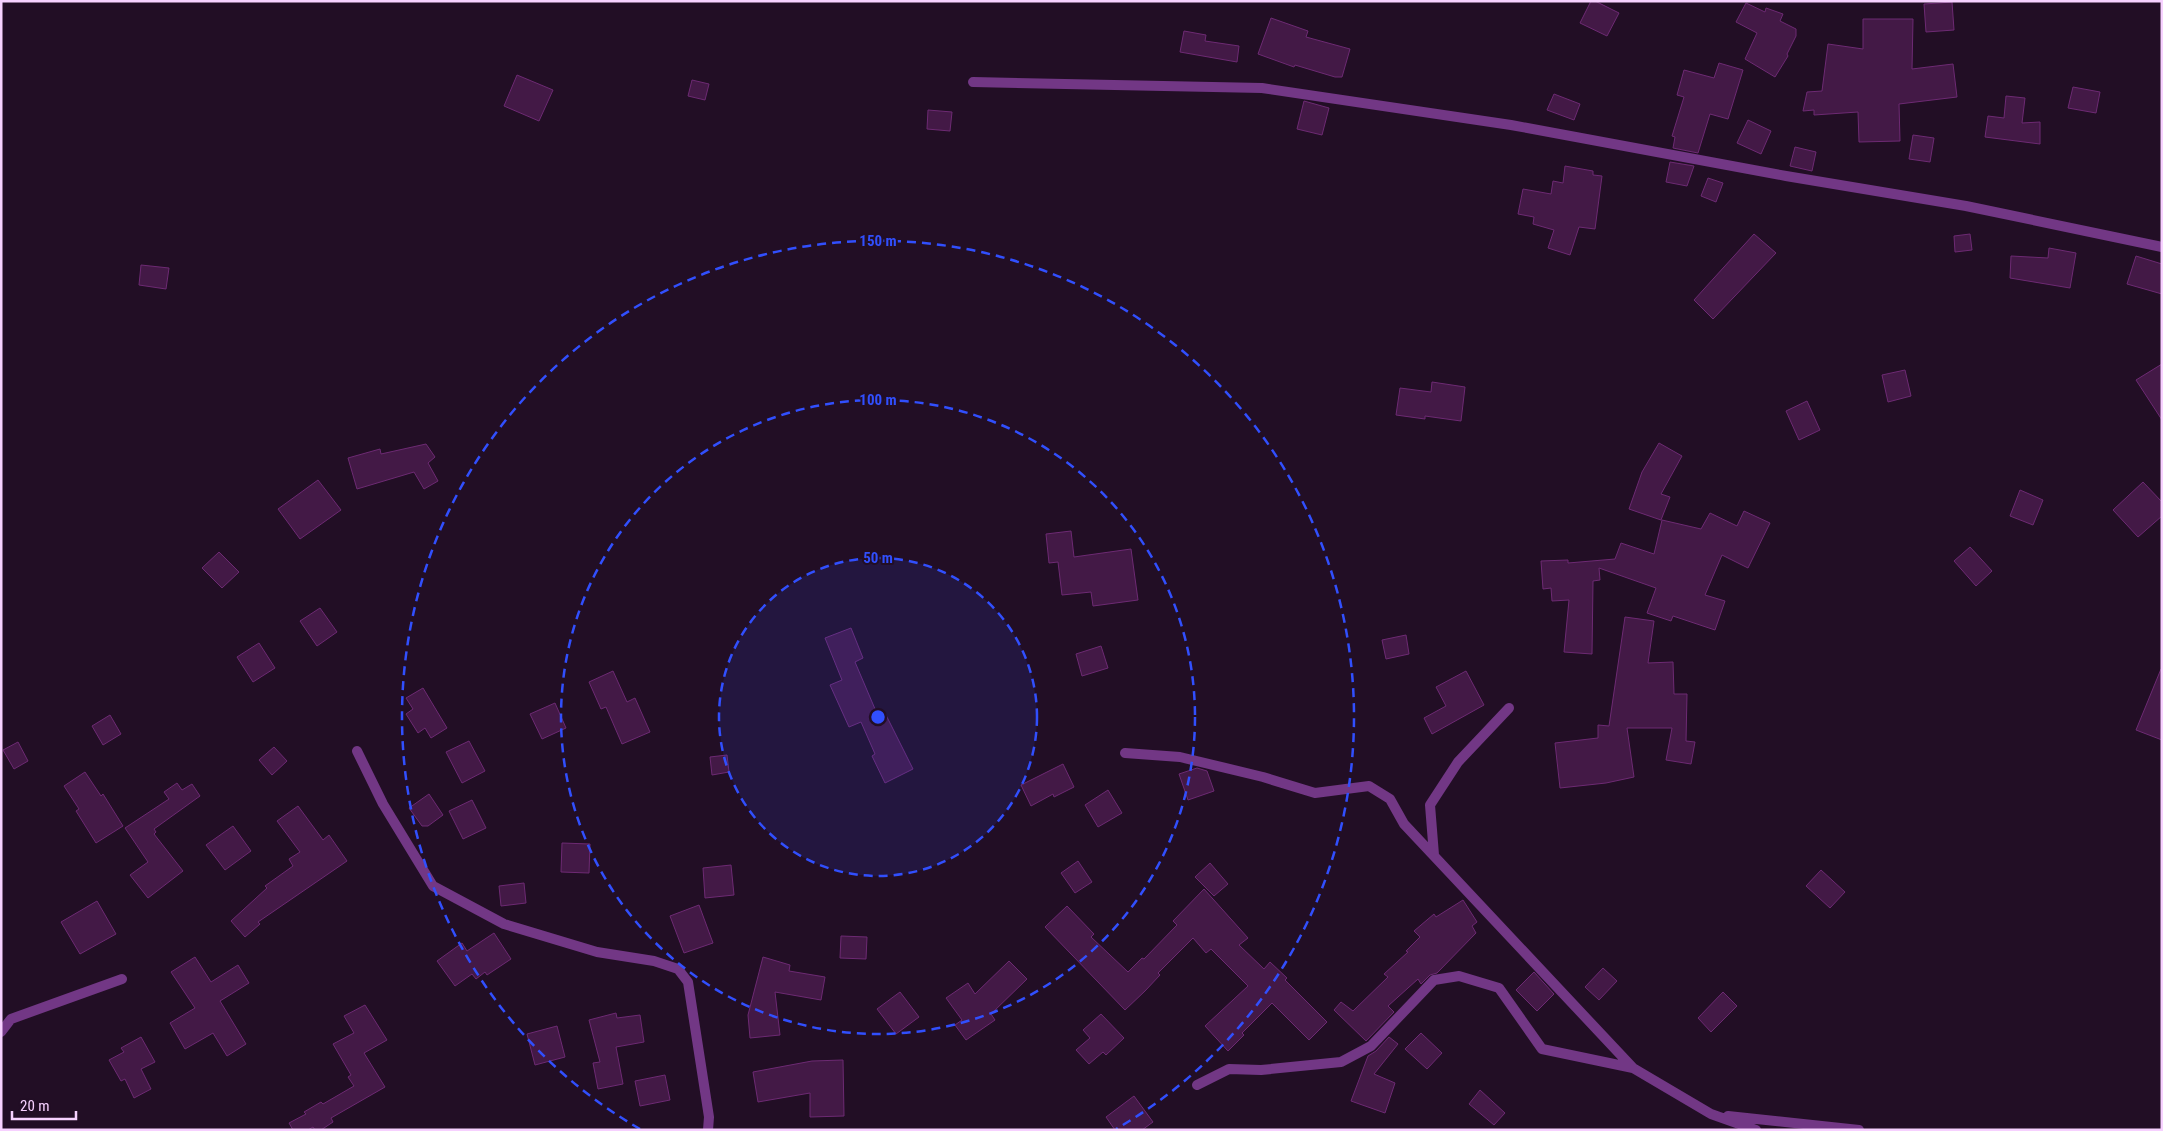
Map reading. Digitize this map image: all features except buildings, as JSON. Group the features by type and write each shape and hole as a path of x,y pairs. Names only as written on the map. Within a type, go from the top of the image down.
{"street":[{"path":"973,82 1262,88 1511,125 1776,174 1966,206 2162,247"},
{"path":"1434,855 1430,805 1458,762 1509,708"},
{"path":"357,750 383,804 434,886 504,924 597,952 654,961 678,969 688,982 709,1117 708,1130"},
{"path":"1125,753 1180,757 1263,777 1315,793 1369,786 1390,798 1404,824 1633,1068 1711,1114 1756,1130"},
{"path":"1197,1085 1229,1069 1261,1070 1341,1062 1371,1046 1434,980 1459,976 1498,988 1542,1049 1633,1068"},
{"path":"1,1032 11,1019 122,979"},
{"path":"1711,1114 1859,1130"}]}
